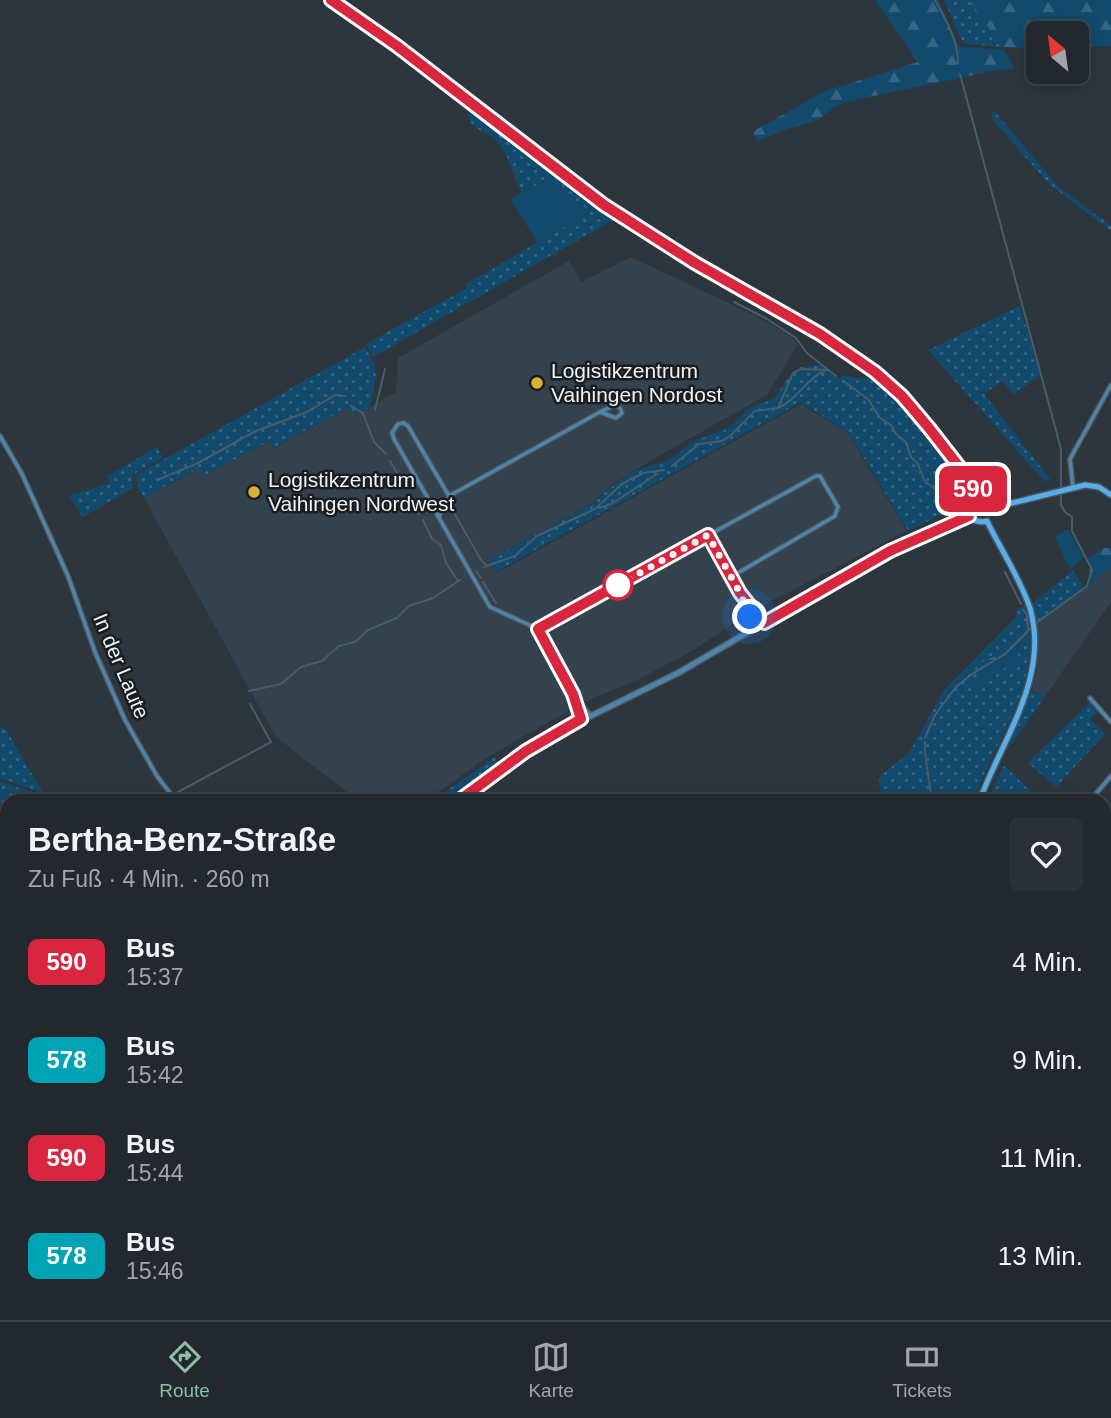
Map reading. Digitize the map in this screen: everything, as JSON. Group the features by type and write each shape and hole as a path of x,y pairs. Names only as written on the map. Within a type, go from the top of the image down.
{"main road":[{"path":"331,0 389,39 604,205 695,263 820,334 875,372 902,396 929,428 964,473 976,499"},
{"path":"992,508 1073,486 1094,486 1111,495"},
{"path":"976,499 986,500 992,508 992,514 987,521 975,522 969,516 969,507 976,499"},
{"path":"982,794 1028,689 1034,662 1034,626 1021,587 987,521"}],"street":[{"path":"1073,486 1070,459 1111,384"},
{"path":"439,517 449,496 600,412 615,405 622,412 616,418 600,412"},
{"path":"449,496 408,426 404,423 398,424 392,433 394,439 490,607 538,629 574,696 581,719"},
{"name":"In der Laute","path":"0,436 17,465 78,599 95,652 125,720 157,776 171,794"},
{"path":"538,629 818,475 835,501 838,512 830,521 731,577"},
{"path":"468,794 526,751 581,719 678,673 890,551 969,516"},
{"path":"708,535 740,593 755,628"},
{"path":"740,593 764,623"},
{"path":"574,696 590,715"},
{"path":"1090,698 1111,722"},
{"path":"1096,794 1111,776"}],"shaded area":[{"path":"631,257 754,315 788,334 798,344 767,395 655,458 615,483 594,502 490,560 497,573 801,404 848,433 907,531 758,608 687,654 543,725 480,762 437,794 350,794 276,737 144,498 201,468 206,475 269,441 274,448 349,407 355,416 396,392 398,358 569,261 581,282"},
{"path":"1111,566 1111,602 1046,695 1032,691 1037,668 1036,624"}],"green space":[{"path":"875,0 939,0 959,47 1004,50 1015,69 1003,69 850,101 834,107 818,120 758,141 752,132 825,91 918,62"},
{"path":"944,0 969,0 1002,47 966,44 962,41"},
{"path":"969,0 1111,0 1111,46 1089,47 1089,21 1026,21 1026,48 1002,47"},
{"path":"472,109 615,219 373,357 366,344 467,288 466,284 590,212 553,183 546,181 521,193 501,147 492,137 472,125 468,115"},
{"path":"992,112 995,112 1057,185 1111,226 1111,231 1049,184 993,120"},
{"path":"546,181 553,183 591,212 535,244 536,240 510,199"},
{"path":"1020,306 1040,375 1013,395 1003,381 984,394 1050,479 1045,482 928,350"},
{"path":"365,347 375,370 370,407 355,416 349,407 273,448 269,441 206,475 200,468 144,498 138,488 136,475"},
{"path":"821,365 838,379 844,375 877,378 914,413 960,471 963,482 958,489 960,500 957,507 908,531 849,433 802,403 817,393 496,572 490,560 595,502 634,471 667,461 696,440 729,428 749,408 775,398 787,379 801,367"},
{"path":"157,447 163,458 132,475 133,488 83,517 69,496 110,483 106,477"},
{"path":"1068,529 1084,557 1070,570 1055,536"},
{"path":"1104,548 1111,548 1111,566 1088,586 1090,567 1086,559"},
{"path":"1073,570 1081,583 1081,589 1036,624 1035,615 1028,618 1030,645 1022,692 977,794 881,794 880,776 909,753 944,690 1014,619 1016,609 1032,604"},
{"path":"1019,645 1017,667 1007,667 974,686 972,678 980,663"},
{"path":"1032,691 1046,695 1012,744 1008,740"},
{"path":"1091,701 1099,710 1090,719 1105,734 1056,787 1028,763"},
{"path":"4,726 43,793 0,778 0,729"},
{"path":"495,757 499,764 458,794 442,794"},
{"path":"1003,766 1034,794 991,794"},
{"path":"0,781 38,794 0,794"}],"waterway":[{"path":"935,0 954,38 958,63"},
{"path":"960,74 1061,449 1061,505 1072,517 1072,531 1092,570 1087,586 1035,624"},
{"path":"734,302 796,338 807,353 836,376"},
{"path":"375,410 385,369"},
{"path":"672,466 699,444 722,441 730,436 755,411 778,408 793,373 801,369 828,370"},
{"path":"780,407 824,371"},
{"path":"846,383 868,399 880,418 891,425 896,434 906,442 925,482 940,492"},
{"path":"157,480 196,464 256,431 307,412 335,395 345,396"},
{"path":"351,406 363,413 374,442 386,454"},
{"path":"390,461 399,476"},
{"path":"484,567 515,556 537,536 595,509 622,484 633,478 664,470"},
{"path":"599,508 613,503 657,474"},
{"path":"411,498 419,514"},
{"path":"452,509 486,565"},
{"path":"423,520 432,539 441,545 446,563 458,581"},
{"path":"476,571 481,578"},
{"path":"1005,572 1021,604"},
{"path":"249,691 281,684 301,667 322,661 339,646 355,642 368,630 397,618 409,606 433,598 460,580"},
{"path":"483,582 496,603"},
{"path":"1023,610 1027,615 1028,629"},
{"path":"925,738 935,715 956,687 1005,654 1031,628"},
{"path":"176,793 271,742 250,704"},
{"path":"925,742 930,794"}],"bus line":[{"name":"590","path":"331,0 363,20 604,205 695,263 820,334 875,372 902,396 929,428 964,473 976,499 969,507 969,516 890,551 764,623 740,593 708,535 538,629 573,694 581,719 542,740 467,794"}],"place":[{"name":"Logistikzentrum Vaihingen Nordost","path":"537,383"},
{"name":"Logistikzentrum Vaihingen Nordwest","path":"254,492"}],"route":[{"path":"618,585 708,535 750,617"}]}
